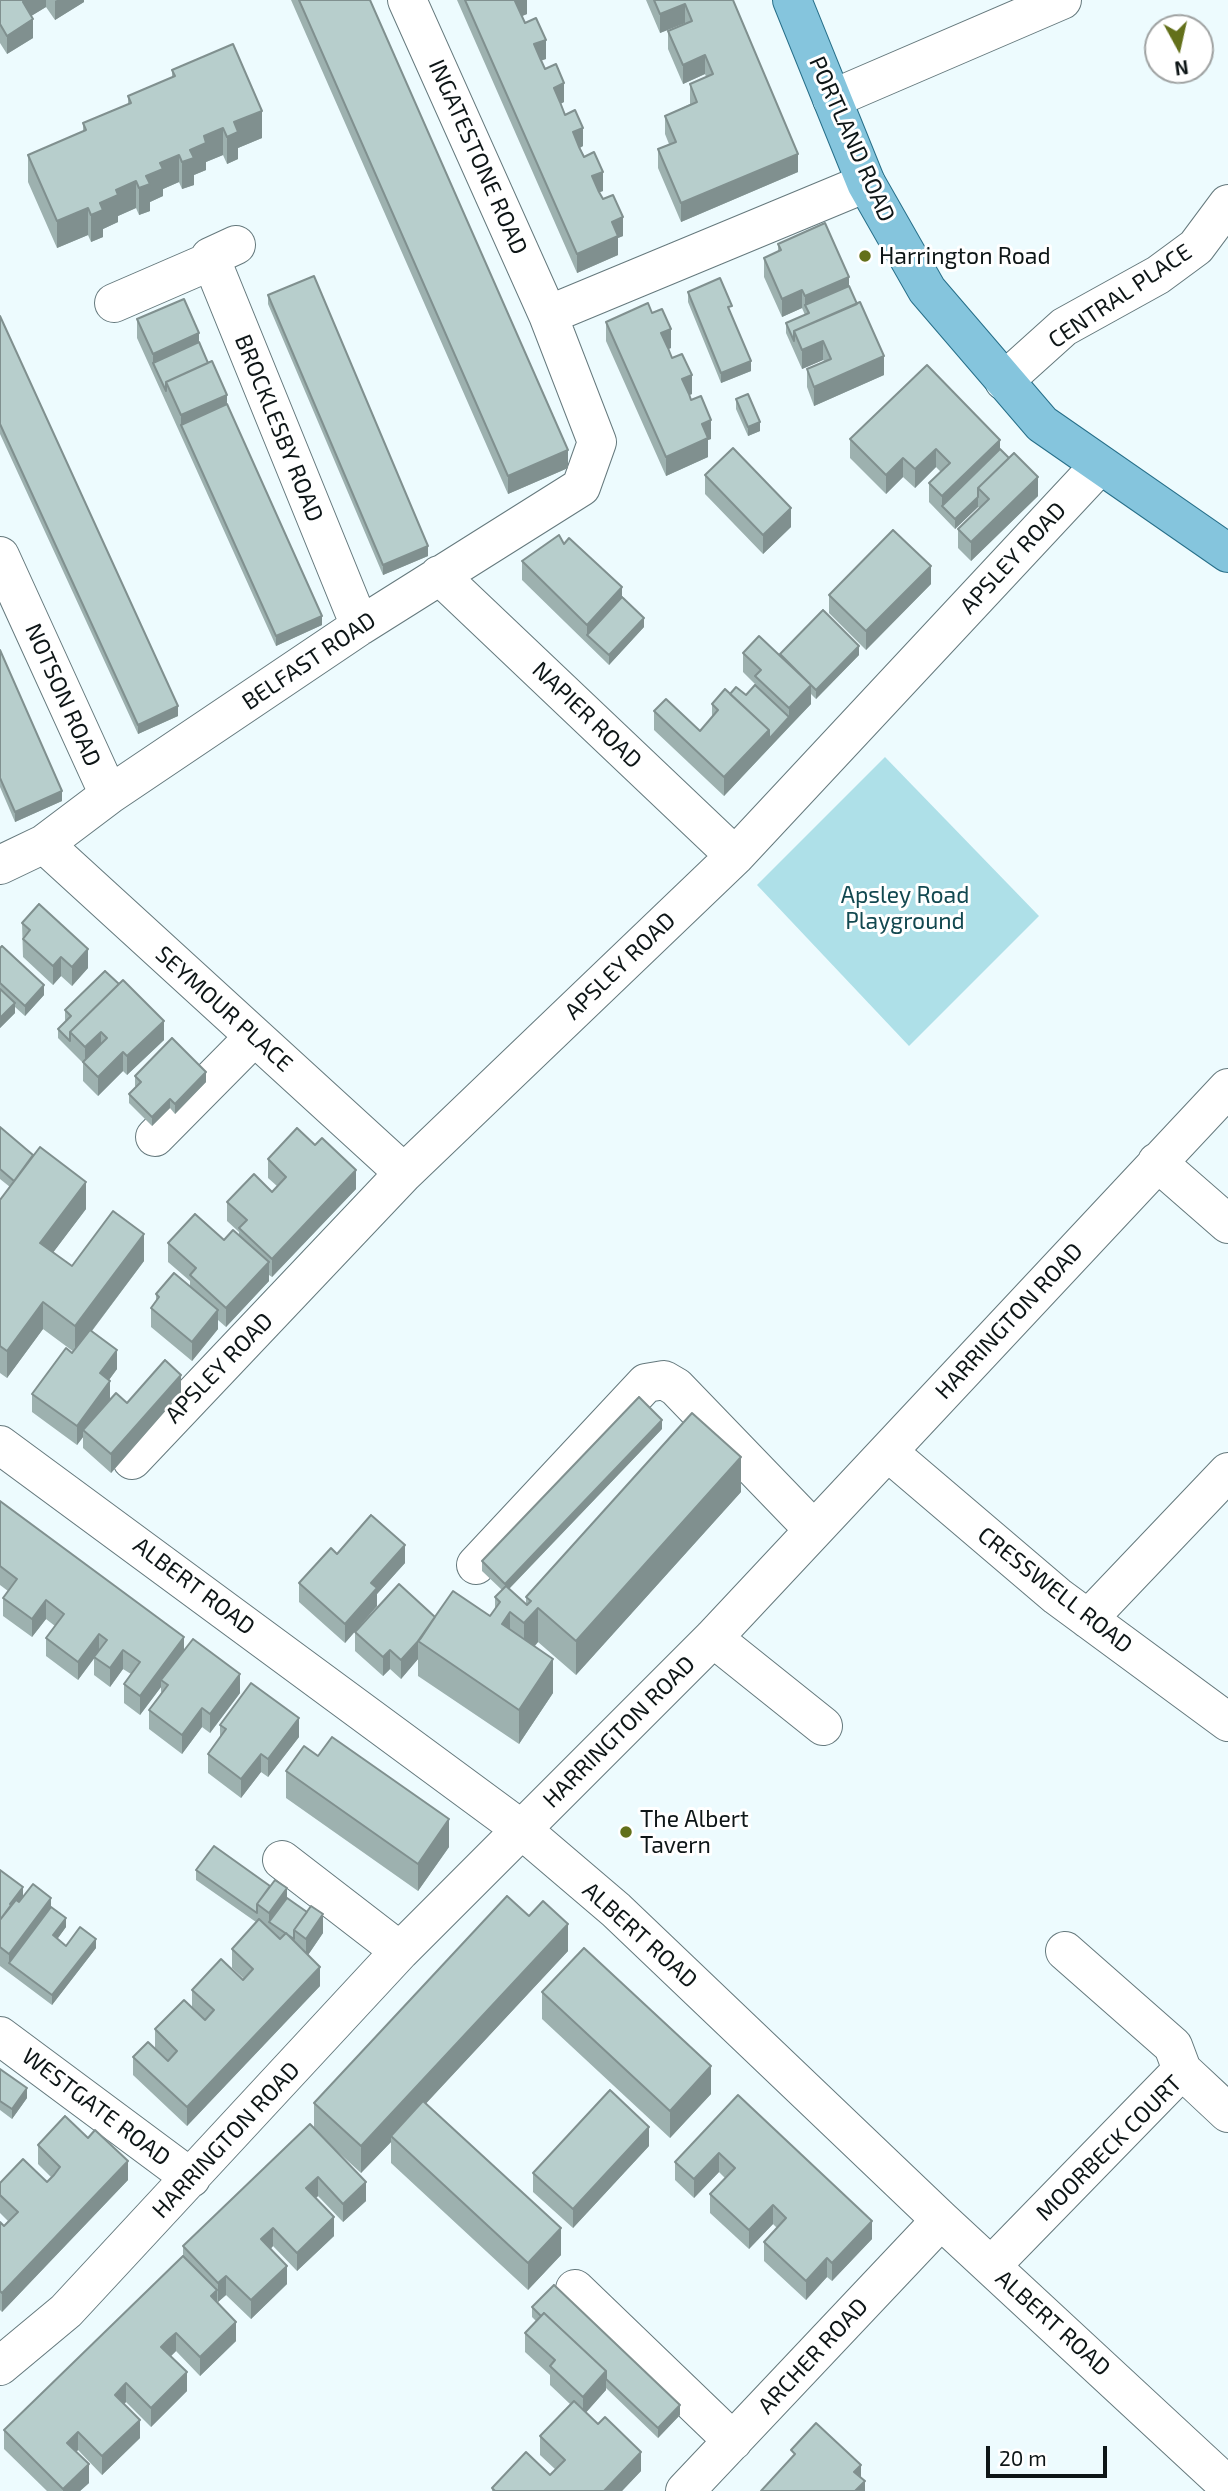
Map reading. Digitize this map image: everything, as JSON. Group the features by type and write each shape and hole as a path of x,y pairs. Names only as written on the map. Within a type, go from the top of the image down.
{"main road":[{"name":"PORTLAND ROAD","path":"792,0 866,183 927,290 1042,424 1228,553"}],"street":[{"name":"INGATESTONE ROAD","path":"407,0 548,315 597,442"},
{"path":"832,99 1062,0"},
{"path":"548,315 866,183"},
{"name":"CENTRAL PLACE","path":"1004,381 1065,327 1158,275 1196,247 1228,204"},
{"name":"BROCKLESBY ROAD","path":"114,303 224,253 360,626"},
{"name":"BELFAST ROAD","path":"0,865 44,844 109,795 360,626 581,487 597,442"},
{"name":"APSLEY ROAD","path":"132,1460 404,1173 735,856 1100,465"},
{"name":"NOTSON ROAD","path":"0,556 109,795"},
{"name":"NAPIER ROAD","path":"439,575 735,856"},
{"name":"SEYMOUR PLACE","path":"44,844 404,1173"},
{"path":"155,1138 254,1037"},
{"name":"HARRINGTON ROAD","path":"0,2366 66,2311 400,1951 712,1638 1228,1087"},
{"path":"1157,1162 1228,1224"},
{"path":"476,1565 646,1383 664,1380 676,1387 814,1530"},
{"name":"ALBERT ROAD","path":"0,1445 521,1829 616,1910 941,2220 1228,2486"},
{"name":"CRESSWELL ROAD","path":"888,1452 1028,1572 1228,1722"},
{"path":"1088,1619 1196,1502 1228,1472"},
{"path":"712,1638 823,1726"},
{"path":"282,1860 400,1951"},
{"path":"1065,1951 1173,2046 1182,2070"},
{"name":"WESTGATE ROAD","path":"0,2036 191,2178"},
{"name":"MOORBECK COURT","path":"991,2266 1182,2070 1228,2113"},
{"name":"ARCHER ROAD","path":"685,2491 941,2220"},
{"path":"575,2289 733,2441"}],"green space":[{"name":"Apsley Road Playground","path":"885,757 1039,916 909,1046 757,885"}],"building":[{"path":"0,0 27,0 23,2 33,19 7,36 0,24"},
{"path":"299,0 370,0 568,450 508,476"},
{"path":"465,0 517,0 515,1 525,23 536,18 546,40 534,44 540,58 545,69 556,64 564,83 554,88 565,115 575,110 583,128 573,132 579,147 584,157 594,152 603,172 592,176 599,192 603,199 613,195 623,217 612,222 618,236 577,254"},
{"path":"654,0 733,0 798,154 681,203 658,149 676,142 665,116 697,102 690,84 713,74 705,55 683,65 668,31 692,21 685,4 660,14"},
{"path":"233,44 262,111 234,122 238,132 227,137 223,128 204,136 206,143 190,150 194,158 182,162 179,155 160,163 163,169 146,176 150,184 139,188 136,181 116,190 118,195 100,203 103,210 91,215 88,208 57,221 28,155 86,130 83,123 131,103 128,96 175,76 172,70"},
{"path":"825,223 849,277 805,296 802,290 782,299 764,258 781,250 778,244"},
{"path":"314,276 428,546 383,565 268,295"},
{"path":"720,278 732,306 728,307 751,361 721,373 688,292"},
{"path":"849,286 857,304 794,331 794,341 786,323 809,313 805,305"},
{"path":"184,299 199,333 153,354 137,319"},
{"path":"860,302 884,356 814,387 807,369 831,359 823,341 802,350 794,331"},
{"path":"648,303 652,313 662,309 671,329 661,333 672,358 682,354 692,375 682,379 691,400 701,396 711,420 702,424 708,438 666,457 606,322"},
{"path":"0,316 178,706 138,725 0,424"},
{"path":"199,342 208,363 166,382 166,391 153,363"},
{"path":"212,361 227,395 181,415 166,382"},
{"path":"927,365 1000,440 942,496 929,483 950,463 936,449 915,469 903,458 886,475 850,439"},
{"path":"748,394 760,422 748,427 736,399"},
{"path":"227,404 322,616 276,636 181,425"},
{"path":"733,448 791,508 763,535 705,475"},
{"path":"1000,449 1009,458 978,488 978,497 955,519 942,506"},
{"path":"1014,453 1038,477 971,542 958,529 989,499 978,488"},
{"path":"893,530 931,566 866,631 829,595"},
{"path":"559,535 564,544 569,538 622,587 587,625 522,561"},
{"path":"622,597 644,618 609,655 587,635"},
{"path":"823,610 859,646 816,690 780,654"},
{"path":"759,636 811,685 789,708 755,676 761,670 743,653"},
{"path":"0,650 62,791 15,812 0,778"},
{"path":"755,685 789,717 769,739 769,730 730,694 736,687 746,695"},
{"path":"725,689 769,730 724,777 654,711 666,699 700,731 718,710 712,704"},
{"path":"39,904 88,949 72,967 61,957 53,966 23,939 30,930 22,923"},
{"path":"2,946 44,985 25,1006 0,983"},
{"path":"105,971 119,984 70,1032 70,1041 58,1029 71,1016 65,1010"},
{"path":"123,980 164,1021 127,1056 123,1052 98,1077 83,1062 107,1038 101,1032 85,1047 70,1032"},
{"path":"0,989 15,1003 0,1018"},
{"path":"172,1038 206,1072 175,1104 170,1099 152,1117 129,1094 141,1082 135,1076"},
{"path":"0,1127 33,1155 14,1181 0,1169"},
{"path":"297,1128 315,1145 322,1138 356,1170 272,1259 239,1228 247,1220 227,1202 254,1174 272,1192 286,1177 268,1159"},
{"path":"40,1147 86,1182 40,1243 72,1266 113,1211 144,1234 75,1326 43,1302 7,1351 0,1346 0,1200"},
{"path":"195,1214 224,1240 233,1230 269,1262 226,1308 190,1275 196,1268 168,1243"},
{"path":"174,1273 218,1310 192,1342 151,1308 159,1297 156,1294"},
{"path":"90,1330 117,1350 100,1373 110,1381 77,1426 32,1394 66,1348 72,1353"},
{"path":"165,1360 181,1375 111,1454 83,1430 116,1393 127,1403"},
{"path":"639,1397 662,1420 505,1584 482,1561"},
{"path":"692,1413 741,1457 576,1641 538,1608 524,1623 510,1612 502,1624 553,1659 519,1710 418,1641 453,1591 490,1616 500,1602 495,1597 506,1586 527,1605 531,1601 526,1597"},
{"path":"0,1501 184,1637 140,1696 124,1684 140,1662 123,1650 110,1668 94,1657 107,1640 99,1634 78,1662 46,1638 64,1614 46,1600 32,1619 3,1598 17,1579 0,1566"},
{"path":"371,1515 405,1545 371,1583 377,1588 345,1624 299,1583 331,1548 337,1554"},
{"path":"399,1584 435,1617 401,1660 390,1650 383,1657 355,1632"},
{"path":"193,1639 240,1674 210,1714 202,1708 182,1735 149,1710 168,1685 161,1680"},
{"path":"251,1683 299,1718 268,1759 261,1754 241,1779 208,1754 226,1729 220,1725"},
{"path":"332,1737 449,1819 418,1864 286,1771 304,1746 318,1756"},
{"path":"214,1846 270,1886 257,1904 257,1913 196,1870"},
{"path":"0,1870 23,1887 0,1920"},
{"path":"275,1880 287,1888 269,1913 257,1904"},
{"path":"33,1884 51,1898 9,1954 0,1947 0,1920"},
{"path":"507,1896 529,1916 543,1901 568,1924 361,2146 314,2103"},
{"path":"287,1898 307,1912 294,1930 294,1939 269,1922"},
{"path":"311,1906 323,1914 306,1939 294,1930"},
{"path":"51,1907 66,1918 53,1935 66,1946 80,1927 96,1939 52,1995 9,1963"},
{"path":"259,1919 280,1939 286,1933 320,1967 187,2107 133,2057 148,2042 168,2061 177,2051 155,2029 184,2000 205,2020 214,2010 192,1990 221,1959 243,1980 253,1969 232,1949"},
{"path":"584,1948 711,2066 670,2111 542,1992"},
{"path":"0,2069 27,2088 12,2109 0,2101"},
{"path":"610,2090 649,2127 573,2209 533,2173"},
{"path":"738,2095 872,2221 832,2263 827,2258 806,2281 764,2242 786,2218 773,2205 749,2230 710,2194 735,2168 719,2153 694,2179 675,2162"},
{"path":"423,2101 561,2228 528,2263 391,2136"},
{"path":"65,2116 88,2138 95,2130 128,2161 2,2293 0,2222 4,2226 18,2212 0,2195 0,2183 23,2159 47,2182 54,2175 60,2167 38,2145"},
{"path":"310,2124 366,2182 343,2204 318,2177 306,2188 334,2217 297,2253 273,2228 261,2239 287,2266 251,2300 226,2276 218,2283 183,2246"},
{"path":"183,2256 217,2290 211,2296 236,2322 200,2357 176,2333 168,2340 161,2347 187,2372 151,2408 126,2383 115,2395 140,2420 102,2456 78,2432 67,2443 89,2464 63,2489 4,2430"},
{"path":"554,2285 680,2405 658,2428 606,2379 606,2371 544,2313 541,2316 532,2307"},
{"path":"544,2313 606,2371 583,2397 550,2366 555,2360 525,2333"},
{"path":"574,2401 598,2424 605,2417 641,2452 604,2491 495,2491 492,2488 526,2452 550,2475 565,2460 540,2436"},
{"path":"816,2423 861,2465 854,2472 865,2481 855,2491 761,2491 795,2454 791,2450"}],"place":[{"name":"Harrington Road","path":"865,256"},
{"name":"The Albert Tavern","path":"626,1832"}]}
